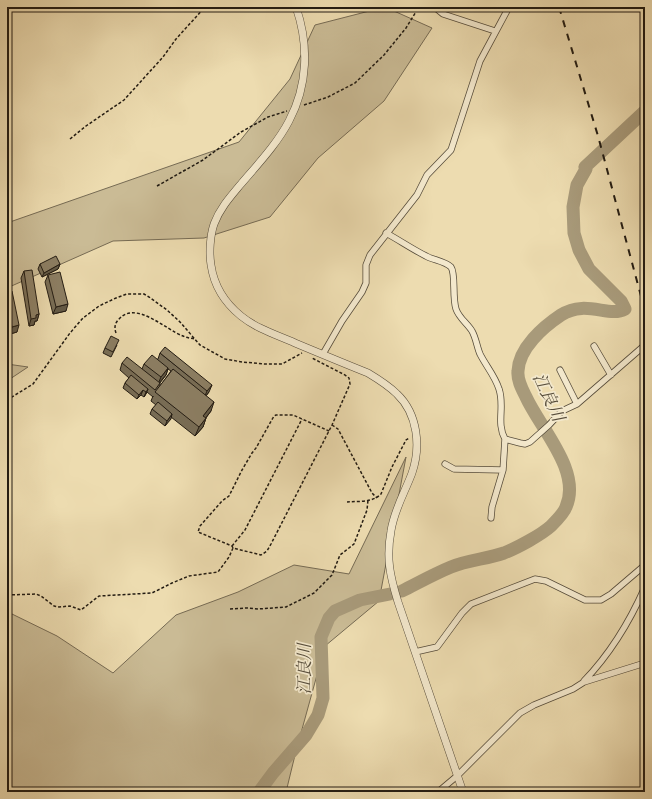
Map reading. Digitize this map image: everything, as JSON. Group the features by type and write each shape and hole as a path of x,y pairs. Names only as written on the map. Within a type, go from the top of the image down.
{"street":[{"path":"296,7 300,18 305,50 304,75 295,108 276,141 226,202 214,224 211,239 210,259 212,277 222,296 241,316 264,330 368,373 383,382 404,402 413,420 417,442 415,463 391,529 388,561 394,588 462,792"},
{"path":"436,7 437,10 443,14 495,31"},
{"path":"323,354 342,321 362,292 366,283 366,265 370,255 417,196 427,175 451,150 480,61 509,7"},
{"path":"386,233 426,256 446,264 452,269 454,278 453,294 455,306 458,314 472,331 479,352 499,389 501,397 500,426 505,439 511,442 525,444 530,442 562,411 577,404 645,345"},
{"path":"594,346 610,375"},
{"path":"560,370 577,404"},
{"path":"491,518 492,507 503,470 505,439"},
{"path":"445,464 454,469 503,470"},
{"path":"415,652 437,647 462,613 472,604 536,579 546,581 585,600 601,600 611,594 645,565"},
{"path":"584,682 600,664 626,624 645,587"},
{"path":"438,792 457,776 520,713 584,682 645,663"}],"path":[{"path":"70,139 124,100 205,7"},
{"path":"157,186 203,160 241,132 268,117 328,97 355,83 384,55 406,28 419,7"},
{"path":"7,400 33,384 70,332 83,318 99,306 127,294 144,294 167,310 180,322 200,345 224,359 265,364 282,364 300,356 310,349 313,359 345,375 350,381 349,387 332,425 329,431 267,551 261,555 232,547 198,532 200,526 228,496 274,416 293,415 329,431"},
{"path":"116,333 115,324 118,320 121,317 136,312 143,314 183,336 195,339"},
{"path":"7,595 36,594 54,606 70,606 81,610 99,596 152,592 189,576 218,572 229,557 232,547 245,530 302,419"},
{"path":"332,425 338,429 372,493 378,498"},
{"path":"347,502 373,500 378,498 406,440 416,431"},
{"path":"230,609 258,609 286,606 314,592 332,575 340,555 354,544 367,510 368,500"}],"shaded area":[{"path":"385,7 432,28 384,101 318,158 270,217 204,238 113,241 7,288 7,223 239,142 290,79 315,25"},
{"path":"7,364 28,367 7,381"},
{"path":"406,457 379,601 325,646 286,792 7,792 7,618 12,614 57,636 113,673 176,615 238,592 294,565 349,574"}],"building":[{"path":"56,256 60,264 44,273 40,264"},
{"path":"32,270 39,314 36,315 36,318 31,319 24,271"},
{"path":"60,272 68,304 56,307 48,275"},
{"path":"12,291 19,325 12,327 7,303 7,292"},
{"path":"111,336 119,340 113,352 105,348"},
{"path":"165,347 212,385 207,391 160,353"},
{"path":"152,355 168,368 161,377 144,364"},
{"path":"127,357 160,383 155,390 122,363"},
{"path":"173,369 214,402 203,416 206,418 199,427 155,392"},
{"path":"131,375 148,389 146,392 143,390 139,395 125,383"},
{"path":"158,402 172,414 167,421 152,409"}],"waterway":[{"name":"江良川","path":"402,591 451,567 498,555 515,548 547,530 565,509 569,493 568,479 564,465 557,450 521,388 518,374 519,362 527,346 533,339 561,315 570,311 588,308 612,311 625,309 621,301 589,269 579,250 574,233 573,207 577,185 586,169 585,167 645,111"},
{"name":"江良川","path":"259,792 273,773 306,735 318,715 323,698 321,637 329,618 335,611 360,600 390,594"}],"railway":[{"path":"559,7 598,136 645,311"}]}
